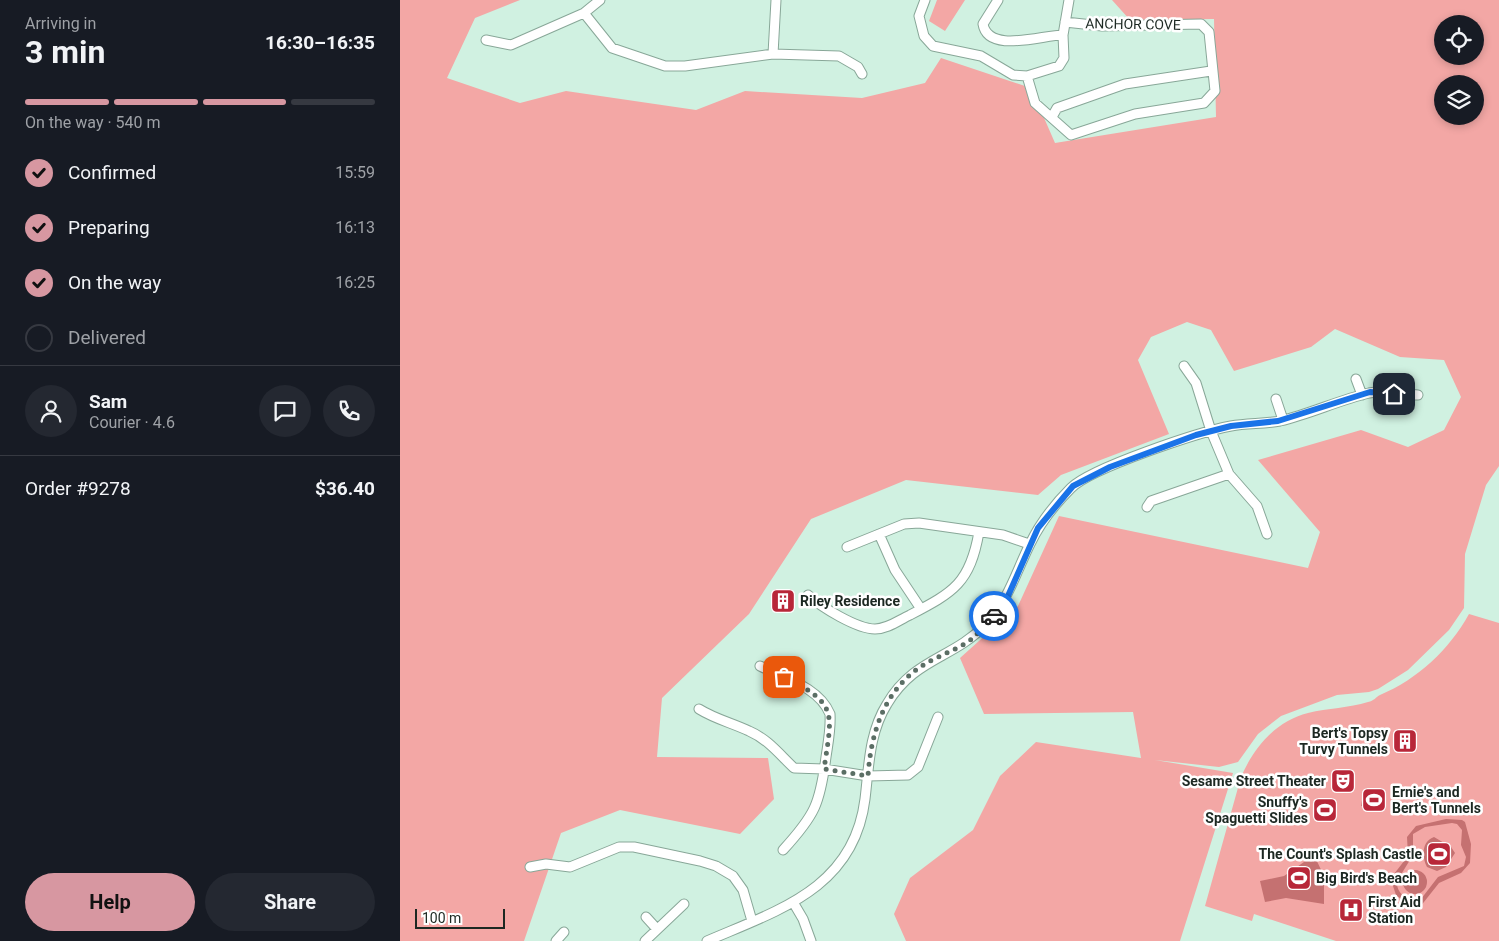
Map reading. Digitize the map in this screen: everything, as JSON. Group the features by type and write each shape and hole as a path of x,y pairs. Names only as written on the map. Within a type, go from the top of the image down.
{"street":[{"path":"486,40 511,45 584,13 600,0"},
{"path":"773,54 776,0"},
{"path":"925,0 919,16 924,36 933,46 981,56 1013,75 1027,76 1059,66 1064,58 1063,35 1069,0"},
{"path":"998,0 984,20 984,29 988,35 1004,42 1063,35"},
{"path":"584,13 612,48 664,66 685,66 773,54 839,56 858,67 862,74"},
{"name":"ANCHOR COVE","path":"1065,22 1102,26 1201,24 1209,32 1211,71"},
{"path":"1027,76 1035,103 1071,134 1135,114 1204,103 1215,90 1211,71 1125,84 1057,108 1052,117"},
{"path":"1184,366 1196,383 1211,431 1229,474 1257,506 1267,534"},
{"path":"1356,379 1362,395"},
{"path":"707,941 793,902 828,878 847,854 862,819 871,744 878,718 896,689 924,664 972,639 985,625 1008,596 1029,544 1038,528 1073,486 1110,467 1211,431 1231,426 1283,420 1362,395 1378,392 1418,396"},
{"path":"1276,399 1283,420"},
{"path":"1147,507 1151,501 1229,474"},
{"path":"846,547 904,524 920,523 1003,535 1029,544"},
{"path":"808,595 817,603 866,628 884,628 949,592 965,577 974,557 978,532"},
{"path":"879,534 895,570 921,609"},
{"path":"760,666 807,689 826,706 830,723 820,795 816,808 803,828 783,850"},
{"path":"699,709 714,718 750,731 775,748 794,768 824,769 868,776 908,775 918,767 938,717"},
{"path":"530,867 546,864 570,867 619,848 634,847 700,861 716,866 733,876 743,890 752,921"},
{"path":"793,902 803,919 811,941"},
{"path":"645,941 656,928 684,904"},
{"path":"646,917 656,928"},
{"path":"556,941 564,932"}],"shaded area":[{"path":"400,0 520,0 475,18 447,78 520,103 566,91 696,110 745,91 862,98 925,83 941,58 1031,88 1055,143 1216,117 1214,19 1130,20 1112,0 1499,0 1499,466 1486,485 1465,554 1464,608 1449,630 1408,670 1378,689 1369,692 1337,695 1281,716 1258,734 1238,762 1219,767 1155,760 1233,773 1180,941 906,941 894,914 910,878 973,830 1000,776 1036,742 1141,758 1133,712 984,714 960,658 1018,606 1059,516 1308,568 1320,532 1258,460 1361,430 1408,447 1444,430 1461,397 1444,360 1400,357 1335,329 1311,347 1234,371 1211,330 1187,322 1151,337 1138,360 1169,434 1061,475 1038,495 906,480 811,519 749,614 662,698 657,757 768,758 774,799 740,834 620,810 561,833 524,941 400,941"},
{"path":"937,0 965,0 945,31 929,21"},
{"path":"1469,614 1499,623 1499,941 1336,941 1254,914 1252,921 1205,906 1241,777 1252,755 1267,737 1286,722 1296,717 1316,711 1353,706 1370,701 1407,681 1420,672 1442,651 1452,640"},
{"name":"Ernie's and Bert's Tunnels","path":"1363,795 1386,798 1385,809 1361,806"},
{"path":"1446,819 1462,820 1465,822 1471,844 1470,863 1461,873 1439,883 1420,907 1411,906 1402,900 1396,895 1393,886 1394,874 1408,856 1407,837 1416,826","holes":["1457,824 1462,830 1461,845 1466,857 1464,866 1438,877 1421,899 1414,901 1404,896 1399,891 1397,881 1413,855 1413,834 1425,827"]},
{"name":"The Count's Splash Castle","path":"1434,837 1451,847 1455,853 1446,867 1437,871 1427,867 1424,859 1425,846"},
{"name":"Big Bird's Beach","path":"1314,855 1324,876 1324,904 1286,898 1265,902 1260,881 1284,876"},
{"path":"1415,870 1423,874 1427,882 1423,890 1415,894 1407,890 1403,882 1407,874"}],"way so far":[{"path":"784,677 818,697 830,714 824,769 868,776 871,744 878,718 896,689 924,664 972,639 994,616"}],"place":[{"name":"Riley Residence","path":"783,601"},
{"name":"Bert's Topsy Turvy Tunnels","path":"1405,741"},
{"name":"Sesame Street Theater","path":"1343,781"},
{"name":"Ernie's and Bert's Tunnels","path":"1374,800"},
{"name":"Snuffy's Spaguetti Slides","path":"1325,810"},
{"name":"The Count's Splash Castle","path":"1439,854"},
{"name":"Big Bird's Beach","path":"1299,878"},
{"name":"First Aid Station","path":"1351,910"}],"route":[{"path":"994,616 1008,596 1029,544 1038,528 1073,486 1110,467 1196,435 1231,426 1278,421 1370,392 1394,394"}]}
